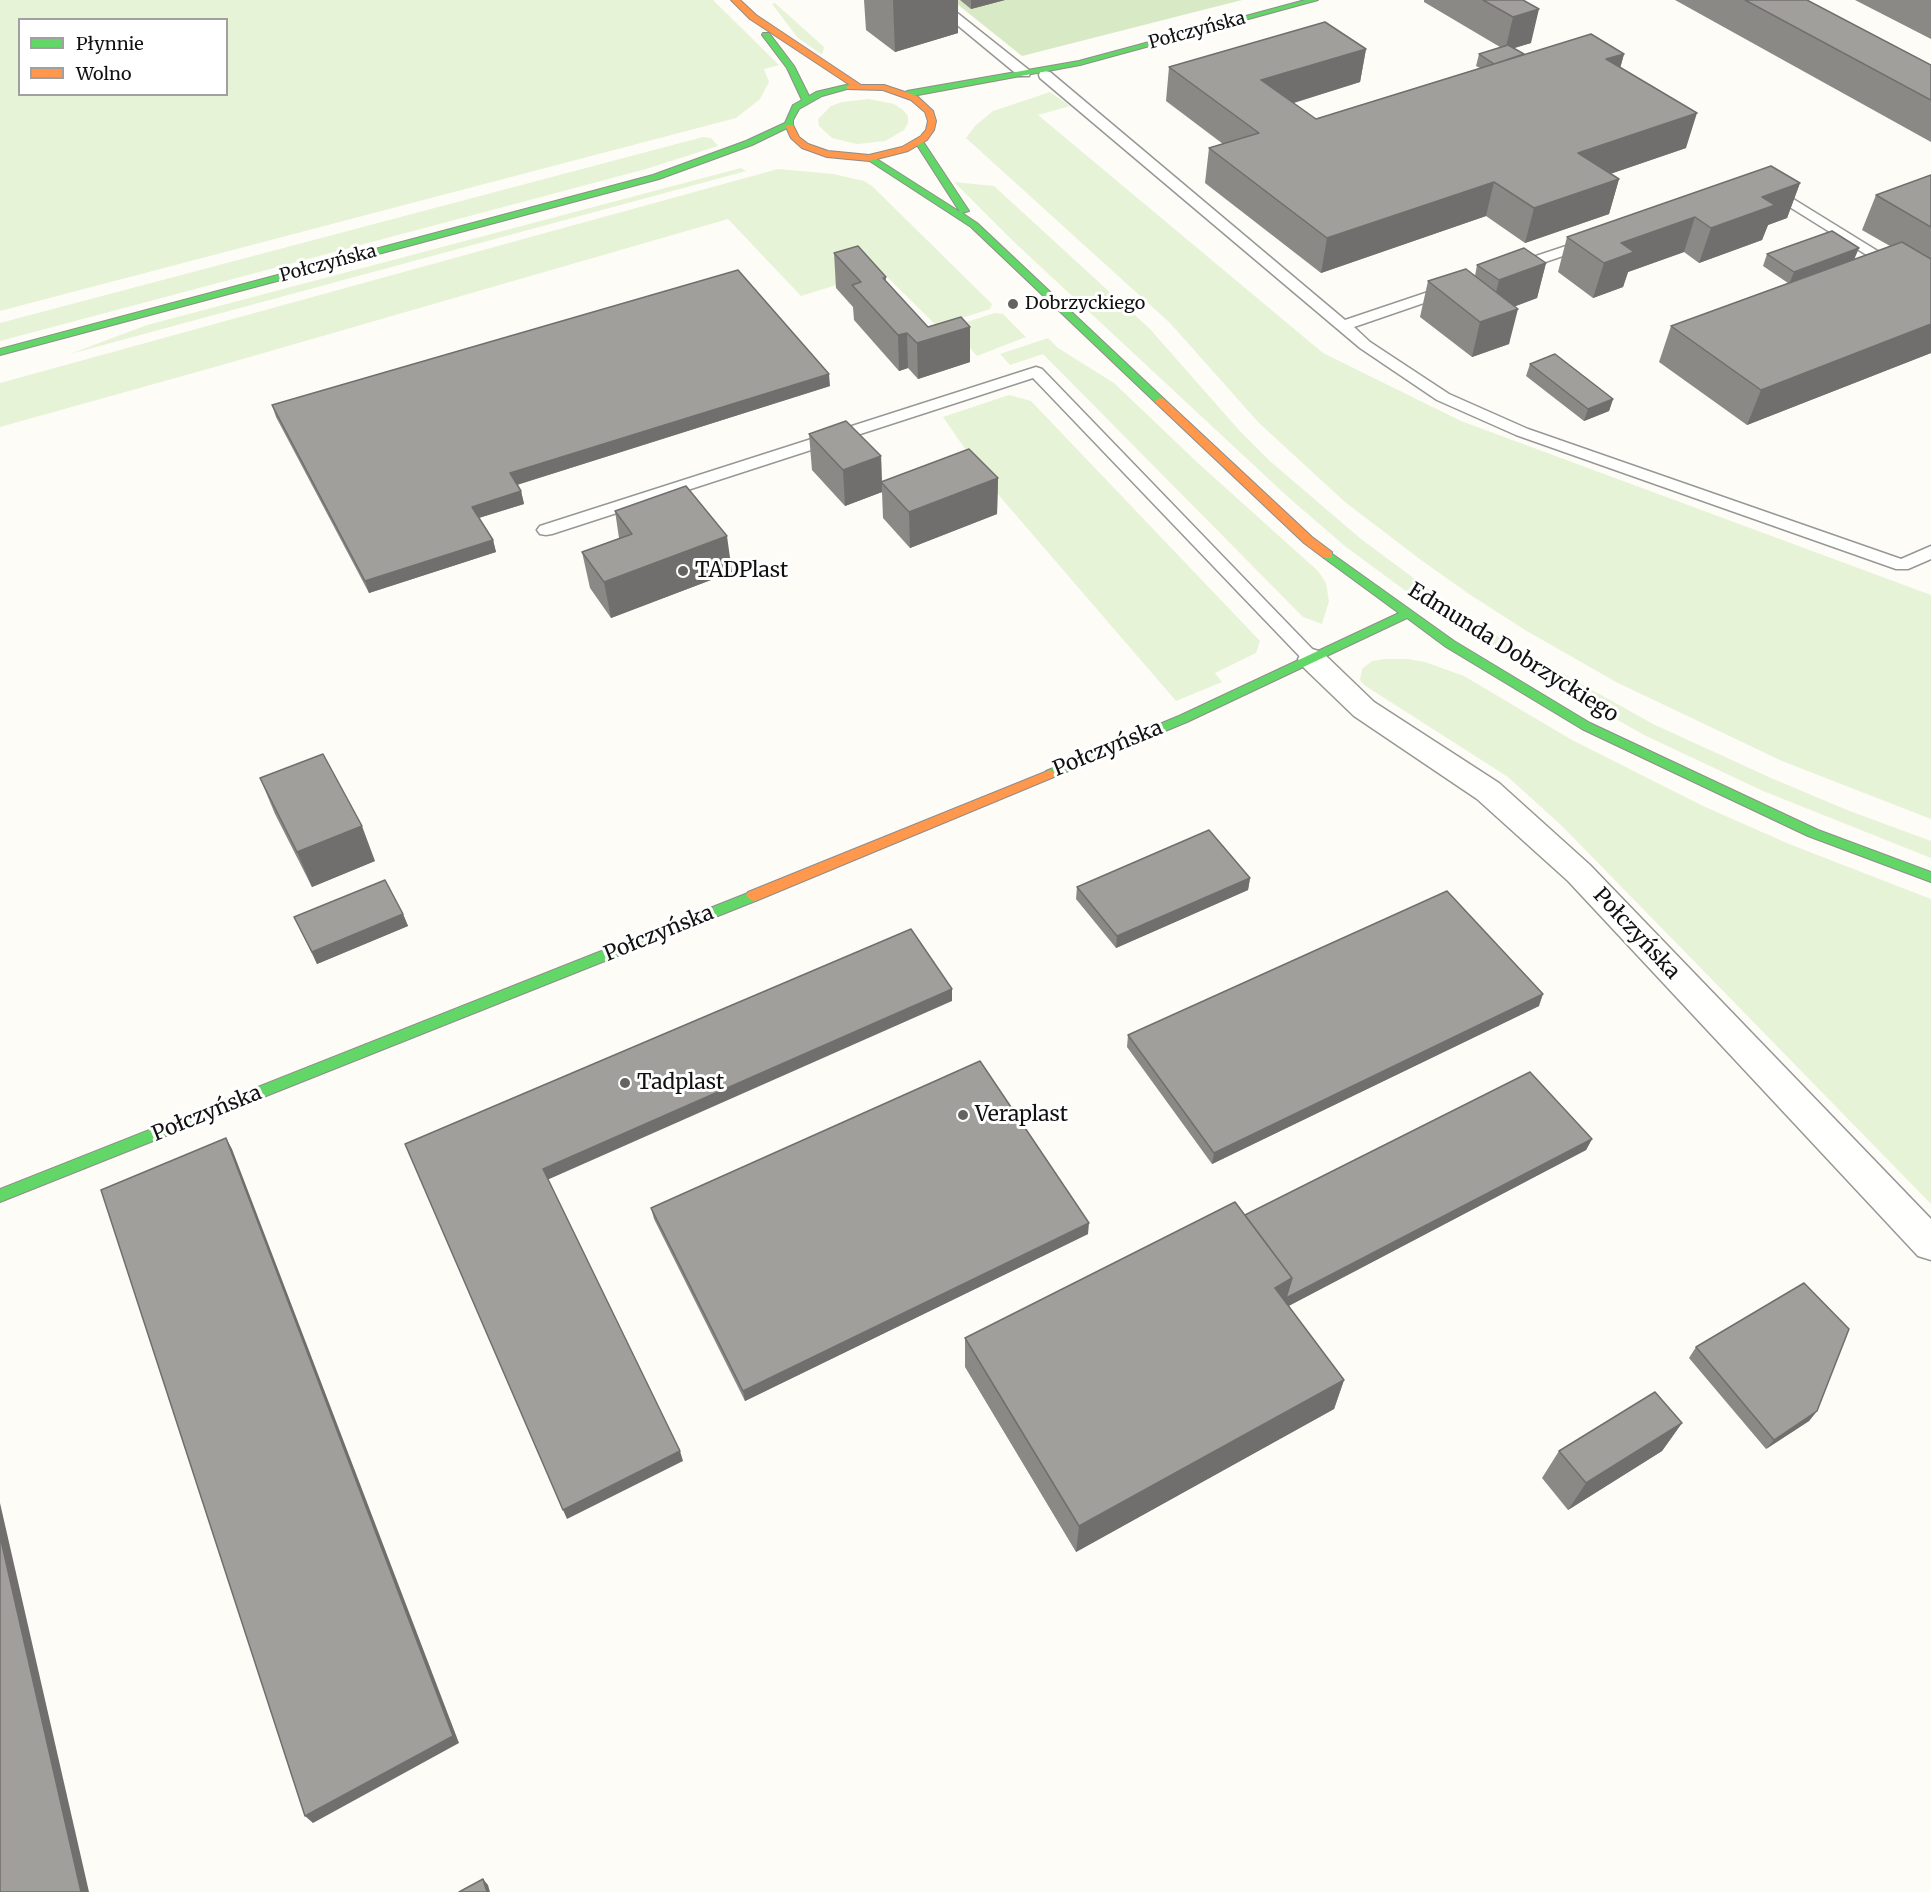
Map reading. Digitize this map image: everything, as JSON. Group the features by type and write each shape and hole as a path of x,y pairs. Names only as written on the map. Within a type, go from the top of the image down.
{"main road":[{"path":"735,0 753,17 859,87"},
{"name":"Połczyńska","path":"1008,89 1080,63 1308,1"},
{"path":"753,17 790,68 806,100"},
{"name":"Połczyńska","path":"907,94 1080,63"},
{"path":"788,155 819,152 843,157 868,158 897,152 919,142 930,130 932,121 925,106 907,94 884,88 859,87 826,92 806,100 793,111 789,124 795,138 819,152"},
{"path":"932,121 948,113"},
{"name":"Połczyńska","path":"656,177 749,143 789,124"},
{"name":"Edmunda Dobrzyckiego","path":"919,142 974,225"},
{"name":"Edmunda Dobrzyckiego","path":"868,158 974,225 1308,540 1406,614 1526,691 1654,760 1730,797 1813,833 1931,877"},
{"name":"Połczyńska","path":"0,352 656,177 736,163"},
{"name":"Połczyńska","path":"0,1196 778,886 1183,719 1406,614"}],"street":[{"name":"Połczyńska","path":"1312,659 1364,709 1488,791 1579,873 1931,1244"}],"lane":[{"path":"933,0 1024,73"},
{"path":"1045,75 1343,326 1396,368 1443,397 1522,432 1902,565 1931,552"},
{"path":"1750,187 1761,183 1931,291"},
{"path":"1502,272 1603,237"},
{"path":"1343,326 1468,283"},
{"path":"546,530 1036,372 1312,659"}],"green space":[{"path":"0,0 713,0 779,65 764,69 769,82 760,99 736,118 0,311"},
{"path":"952,0 1242,0 1022,56"},
{"path":"775,3 824,47 823,53 821,54 798,38 772,4"},
{"path":"1050,92 1070,106 1038,115 1323,353 1461,421 1931,595 1931,819 1782,761 1616,682 1525,630 1469,594 1345,502 1259,423 1170,323 966,138 975,126 993,111"},
{"path":"869,99 894,104 903,110 908,116 908,123 904,130 885,141 857,144 832,138 819,126 818,119 831,106 842,102"},
{"path":"703,137 711,138 718,146 646,169 0,341 0,323"},
{"path":"741,168 746,171 70,354 147,325"},
{"path":"778,169 833,174 864,181 872,186 992,304 990,309 937,326 881,271 801,296 728,219 0,427 0,383"},
{"path":"954,182 994,186 1150,329 1238,429 1271,462 1361,539 1450,605 1508,643 1653,724 1847,810 1931,841 1931,858 1763,791 1644,735 1496,651 1437,614 1346,547 1288,497 1013,241"},
{"path":"995,313 1003,314 1026,337 977,356 951,327"},
{"path":"1048,338 1058,348 1114,383 1199,464 1318,571 1326,583 1329,601 1322,624 1303,617 1043,354 1010,365 1000,354"},
{"path":"1009,395 1031,401 1260,641 1256,653 1215,673 1222,682 1176,701 990,485 943,417"},
{"path":"1384,659 1425,662 1464,676 1572,740 1703,806 1789,844 1931,899 1931,1204 1563,827 1508,777 1364,685 1360,680 1362,669 1372,661"}],"building":[{"path":"1483,0 1523,0 1539,9 1513,17"},
{"path":"1745,0 1807,0 1931,65 1931,100"},
{"path":"1325,22 1366,49 1261,80 1316,119 1591,34 1624,54 1606,59 1697,113 1578,153 1619,179 1534,208 1494,182 1327,238 1209,148 1259,133 1169,67"},
{"path":"1508,45 1524,54 1494,64 1479,54"},
{"path":"1771,166 1800,183 1762,197 1775,205 1711,228 1695,217 1621,243 1634,252 1604,263 1567,237"},
{"path":"1931,175 1931,227 1876,195"},
{"path":"1832,231 1859,248 1794,272 1767,254"},
{"path":"1902,242 1931,259 1931,324 1761,390 1671,326"},
{"path":"858,246 886,277 883,278 928,327 961,317 970,327 917,343 907,333 898,335 852,285 861,282 834,253"},
{"path":"1524,248 1546,263 1499,280 1477,265"},
{"path":"1466,269 1518,309 1480,322 1428,281"},
{"path":"738,270 829,374 510,473 521,491 472,507 493,540 365,581 272,405"},
{"path":"1555,354 1613,399 1588,409 1530,364"},
{"path":"846,421 881,456 843,470 809,434"},
{"path":"969,449 998,478 909,512 881,482"},
{"path":"686,486 727,536 604,582 582,552 632,534 615,511"},
{"path":"323,754 362,826 297,852 260,778"},
{"path":"1209,830 1250,878 1117,936 1077,887"},
{"path":"385,880 403,914 312,952 294,917"},
{"path":"1447,891 1543,994 1214,1153 1128,1035"},
{"path":"911,929 952,989 543,1169 680,1451 563,1510 405,1144"},
{"path":"980,1061 1089,1223 743,1391 651,1208"},
{"path":"1530,1072 1592,1139 1286,1298 1292,1278 1245,1215"},
{"path":"226,1138 453,1736 305,1816 101,1190"},
{"path":"1235,1202 1292,1278 1275,1288 1344,1380 1079,1526 965,1338"},
{"path":"1804,1283 1849,1329 1817,1411 1774,1440 1696,1347"},
{"path":"1655,1392 1682,1423 1586,1483 1559,1451"},
{"path":"0,1536 81,1892 0,1892"},
{"path":"483,1879 487,1892 459,1892"}],"traffic: fast":[{"path":"907,94 1080,63 1314,0"},
{"path":"766,35 791,68 806,100"},
{"path":"790,127 789,120 796,107 819,94 850,87"},
{"path":"0,352 656,177 749,143 789,124"},
{"path":"919,142 964,211"},
{"path":"869,158 974,225 1160,401"},
{"path":"1328,555 1450,644 1586,726 1813,833 1931,877"},
{"path":"1050,774 1183,719 1406,614"},
{"path":"0,1196 753,896"}],"traffic: slow":[{"path":"735,0 753,17 859,87"},
{"path":"790,127 795,138 805,146 827,154 869,158 905,149 924,138 930,130 932,121 929,111 914,98 884,88 850,87"},
{"path":"1160,401 1308,540 1328,555"},
{"path":"753,896 1050,774"}],"place":[{"name":"Dobrzyckiego","path":"1013,304"},
{"name":"TADPlast","path":"683,571"},
{"name":"Tadplast","path":"625,1083"},
{"name":"Veraplast","path":"963,1115"}]}
